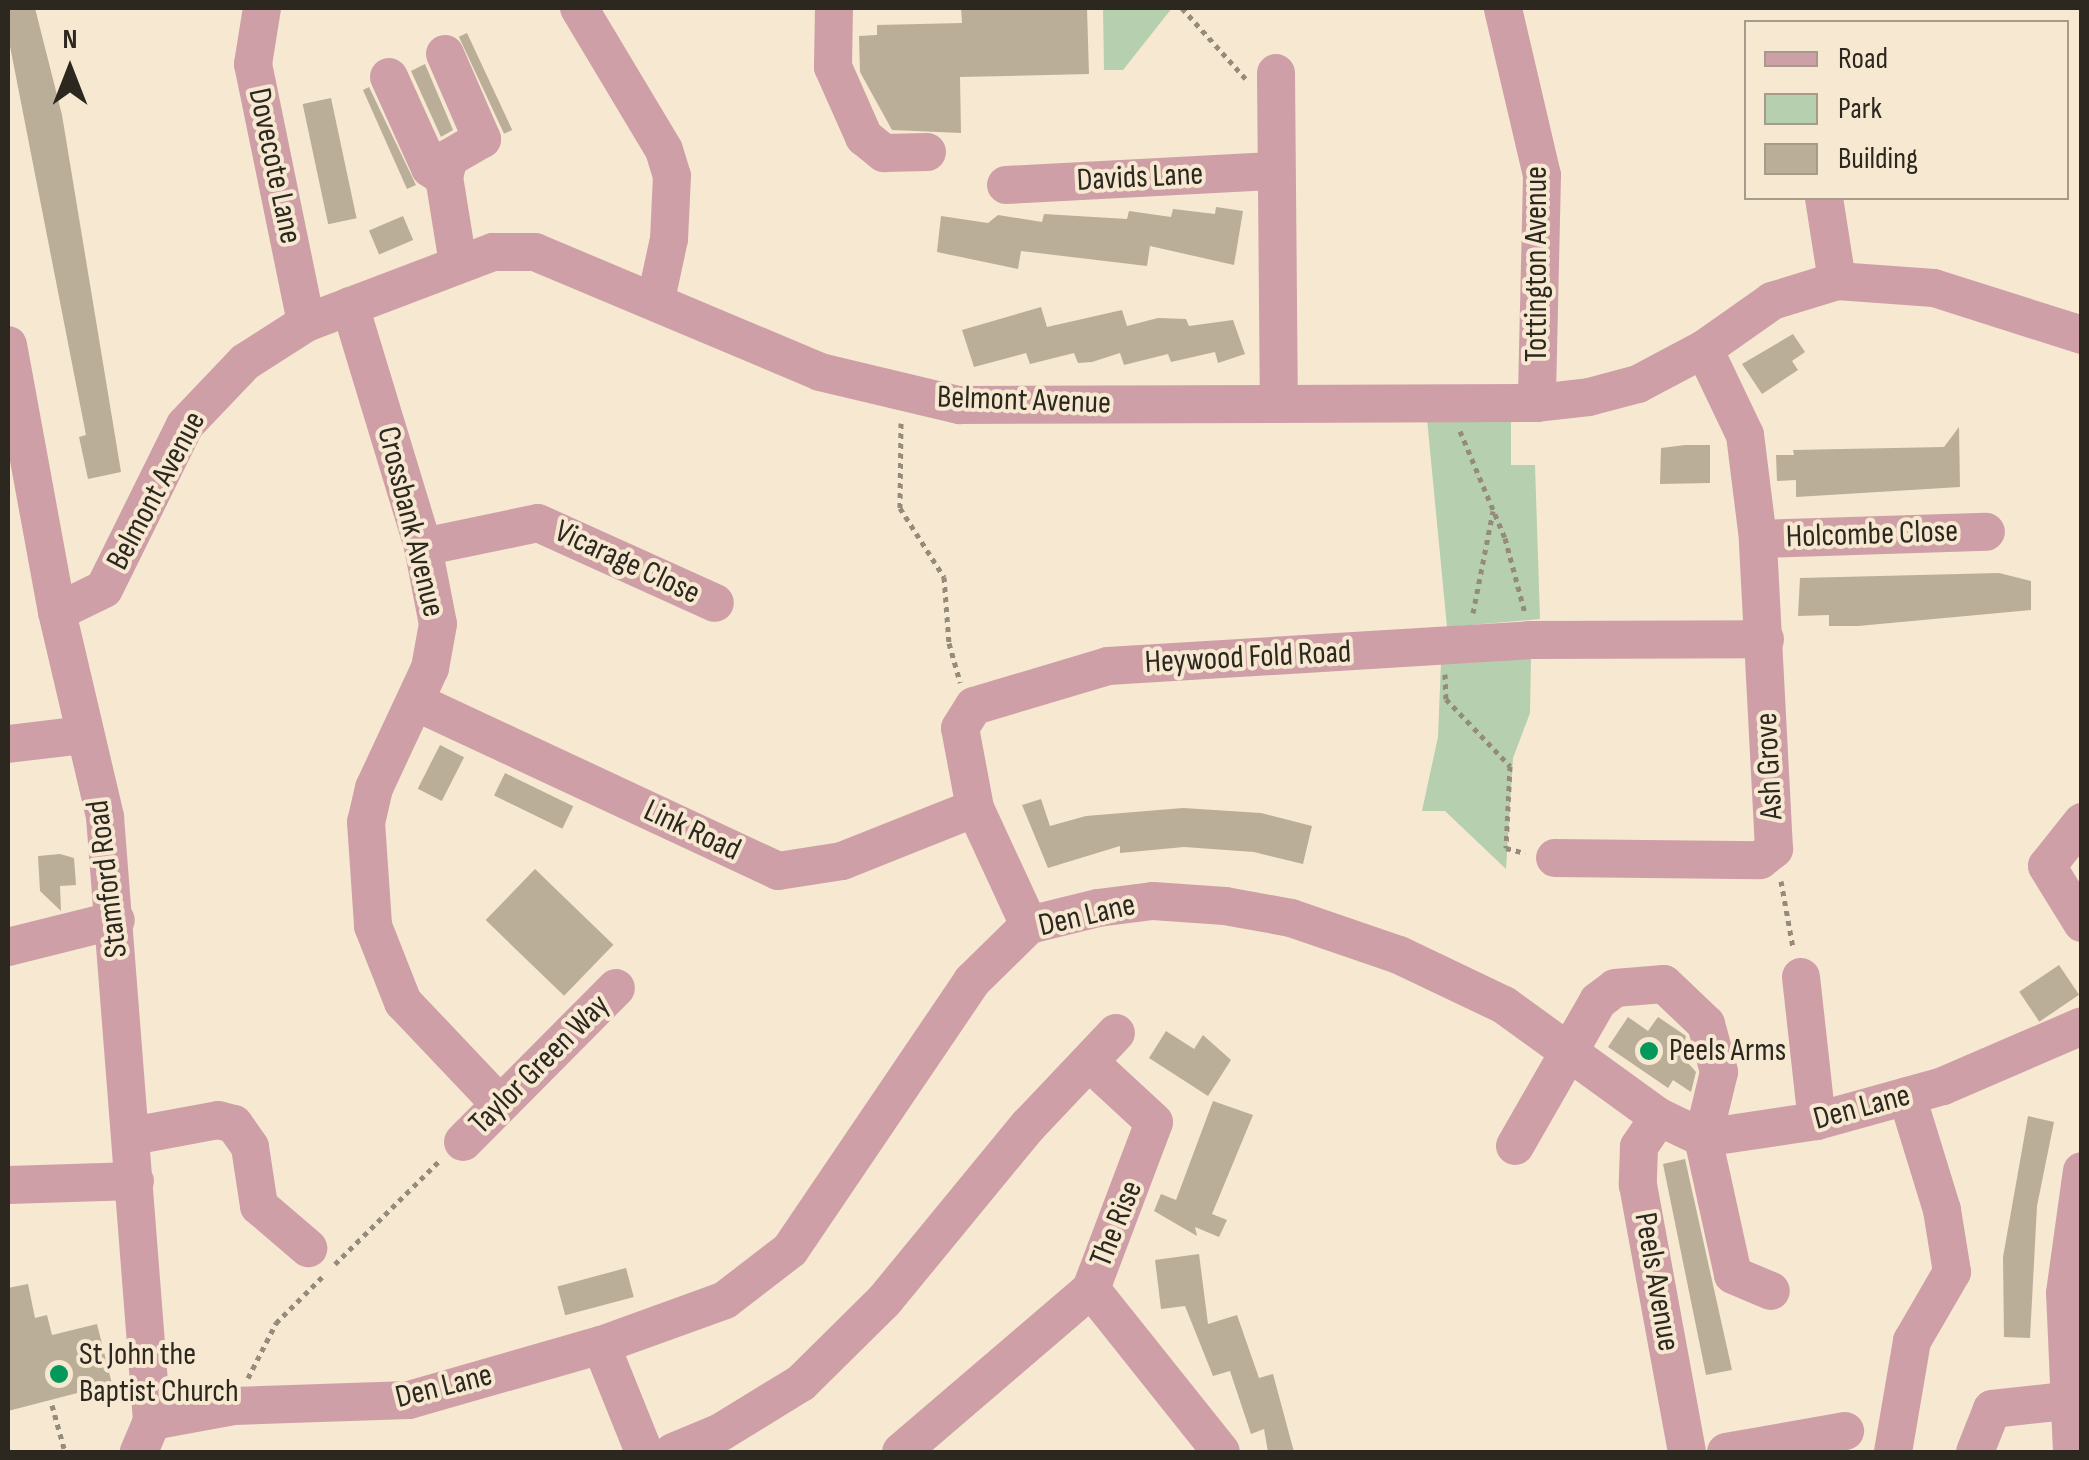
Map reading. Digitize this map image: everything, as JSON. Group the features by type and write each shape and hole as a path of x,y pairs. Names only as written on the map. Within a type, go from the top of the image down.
{"street":[{"name":"Dovecote Lane","path":"262,8 253,64 306,323"},
{"path":"580,8 664,150 672,176 669,239 656,298"},
{"path":"834,8 834,67 864,137 884,152 927,152"},
{"name":"Tottington Avenue","path":"1503,9 1542,175 1537,403"},
{"path":"445,54 482,139 449,158 444,177 458,263"},
{"path":"389,77 430,168 444,177"},
{"path":"1276,81 1273,171 1279,404"},
{"name":"Davids Lane","path":"1006,186 1273,171"},
{"path":"1824,200 1837,281"},
{"name":"Belmont Avenue","path":"57,612 104,589 185,424 213,391 273,340 306,323 493,252 535,252 656,298 820,372 900,394 960,405 1456,399 1537,403 1638,384 1704,350 1772,301 1837,281 1934,288 2082,335"},
{"name":"Crossbank Avenue","path":"350,306 423,547 438,633 418,703 374,788 366,822 373,926 403,1002 498,1102"},
{"name":"Stamford Road","path":"8,345 57,612 105,817 136,1181 146,1437"},
{"name":"Ash Grove","path":"1555,858 1770,855 1758,538 1745,435 1704,350"},
{"name":"Vicarage Close","path":"423,547 538,523 714,603"},
{"name":"Holcombe Close","path":"1758,538 1986,532"},
{"name":"Heywood Fold Road","path":"974,706 1108,666 1529,640 1764,640"},
{"name":"Link Road","path":"418,703 778,872 842,861 975,808"},
{"path":"974,706 960,728 975,808 1029,925"},
{"path":"8,744 84,734"},
{"path":"2082,822 2047,866 2082,923"},
{"name":"Den Lane","path":"146,1437 234,1406 409,1400 601,1345 724,1300 790,1250 972,980 1029,925 1153,901 1291,918 1400,955 1504,1005 1659,1117 1703,1138 1817,1121 1907,1096 2082,1026"},
{"path":"8,947 116,920"},
{"path":"1802,977 1817,1121"},
{"path":"1516,1146 1598,1001 1615,988 1664,984 1706,1024 1718,1072 1703,1138 1733,1274 1771,1291"},
{"name":"Taylor Green Way","path":"464,1142 498,1102 616,988"},
{"path":"673,1452 801,1383 884,1301 1116,1033"},
{"name":"The Rise","path":"901,1452 1091,1288 1154,1122 1089,1062"},
{"path":"1893,1452 1912,1342 1952,1272 1942,1210 1907,1096"},
{"name":"Peels Avenue","path":"1659,1117 1639,1147 1638,1185 1686,1452"},
{"path":"132,1136 218,1120 234,1124 250,1147 260,1206 308,1248"},
{"path":"2072,1452 2066,1401 2066,1293 2082,1171"},
{"path":"8,1185 136,1181"},
{"path":"1091,1288 1222,1452"},
{"path":"601,1345 644,1452"},
{"path":"1975,1452 1992,1409 2066,1401"},
{"path":"1726,1452 1845,1431"}],"path":[{"path":"1182,8 1239,77 1276,81"},
{"path":"900,394 900,508 944,577 954,670 974,706"},
{"path":"1456,399 1455,419 1494,508 1529,640"},
{"path":"1494,508 1446,699 1510,766 1506,848 1555,858"},
{"path":"1770,855 1789,901 1794,971 1802,977"},
{"path":"234,1406 276,1322 464,1142"},
{"path":"52,1405 65,1452"}],"green space":[{"path":"1103,8 1172,8 1123,70 1104,70"},
{"path":"1427,419 1511,419 1511,465 1535,465 1540,619 1447,627"},
{"path":"1531,657 1530,713 1513,758 1506,869 1445,811 1422,811 1438,737 1441,662"}],"building":[{"path":"8,8 35,8 62,115 121,472 88,479 79,437 86,435 8,36"},
{"path":"961,8 1087,8 1089,74 960,77 961,133 892,130 860,72 859,36 877,35 877,25 962,23"},
{"path":"467,33 512,130 504,134 459,37"},
{"path":"425,64 453,130 441,137 411,71"},
{"path":"369,87 416,185 407,189 363,90"},
{"path":"331,98 357,218 328,224 303,104"},
{"path":"1216,207 1243,211 1234,265 1150,246 1147,266 1021,251 1018,269 937,252 941,216 988,223 998,215 1042,222 1044,214 1127,219 1129,211 1171,217 1173,209 1215,214"},
{"path":"403,216 413,240 379,254 369,230"},
{"path":"1041,307 1047,327 1122,310 1127,326 1158,318 1186,319 1189,326 1233,320 1245,354 1218,363 1215,352 1171,362 1168,354 1124,365 1120,353 1078,363 1074,353 1030,364 1026,353 974,367 962,330"},
{"path":"1793,334 1805,352 1792,361 1798,370 1762,394 1742,364"},
{"path":"1959,427 1960,487 1796,497 1796,480 1777,481 1776,455 1794,455 1793,450 1944,447"},
{"path":"1710,445 1710,483 1660,484 1661,448"},
{"path":"1999,573 2031,581 2031,610 1858,626 1829,626 1829,615 1798,616 1800,578"},
{"path":"440,745 464,757 442,801 418,789"},
{"path":"505,773 573,806 562,829 494,795"},
{"path":"1041,799 1050,826 1086,816 1183,808 1261,813 1312,826 1303,864 1254,852 1184,847 1120,853 1120,846 1048,868 1022,805"},
{"path":"60,854 74,858 76,885 60,886 61,911 40,891 38,856"},
{"path":"535,869 613,945 564,996 486,920"},
{"path":"2059,965 2079,995 2039,1022 2019,992"},
{"name":"Peels Arms","path":"1628,1017 1648,1031 1658,1017 1686,1036 1681,1055 1696,1072 1691,1092 1673,1080 1668,1088 1608,1047"},
{"path":"1166,1031 1194,1049 1203,1035 1231,1060 1208,1096 1149,1058"},
{"path":"1213,1101 1253,1115 1212,1214 1227,1220 1219,1237 1195,1227 1197,1236 1154,1211 1161,1194 1176,1200"},
{"path":"2028,1116 2054,1122 2037,1206 2030,1338 2004,1337 2003,1257"},
{"path":"1685,1159 1732,1370 1706,1375 1663,1164"},
{"path":"1199,1254 1208,1324 1237,1315 1259,1378 1273,1374 1294,1452 1268,1452 1264,1429 1251,1434 1230,1371 1213,1376 1185,1306 1161,1309 1155,1260"},
{"path":"626,1268 634,1297 565,1315 557,1286"},
{"name":"St John the Baptist Church","path":"28,1284 35,1318 47,1315 52,1335 97,1324 112,1384 8,1411 8,1288"}],"place":[{"name":"Peels Arms","path":"1649,1051"},
{"name":"St John the Baptist Church","path":"59,1374"}]}
